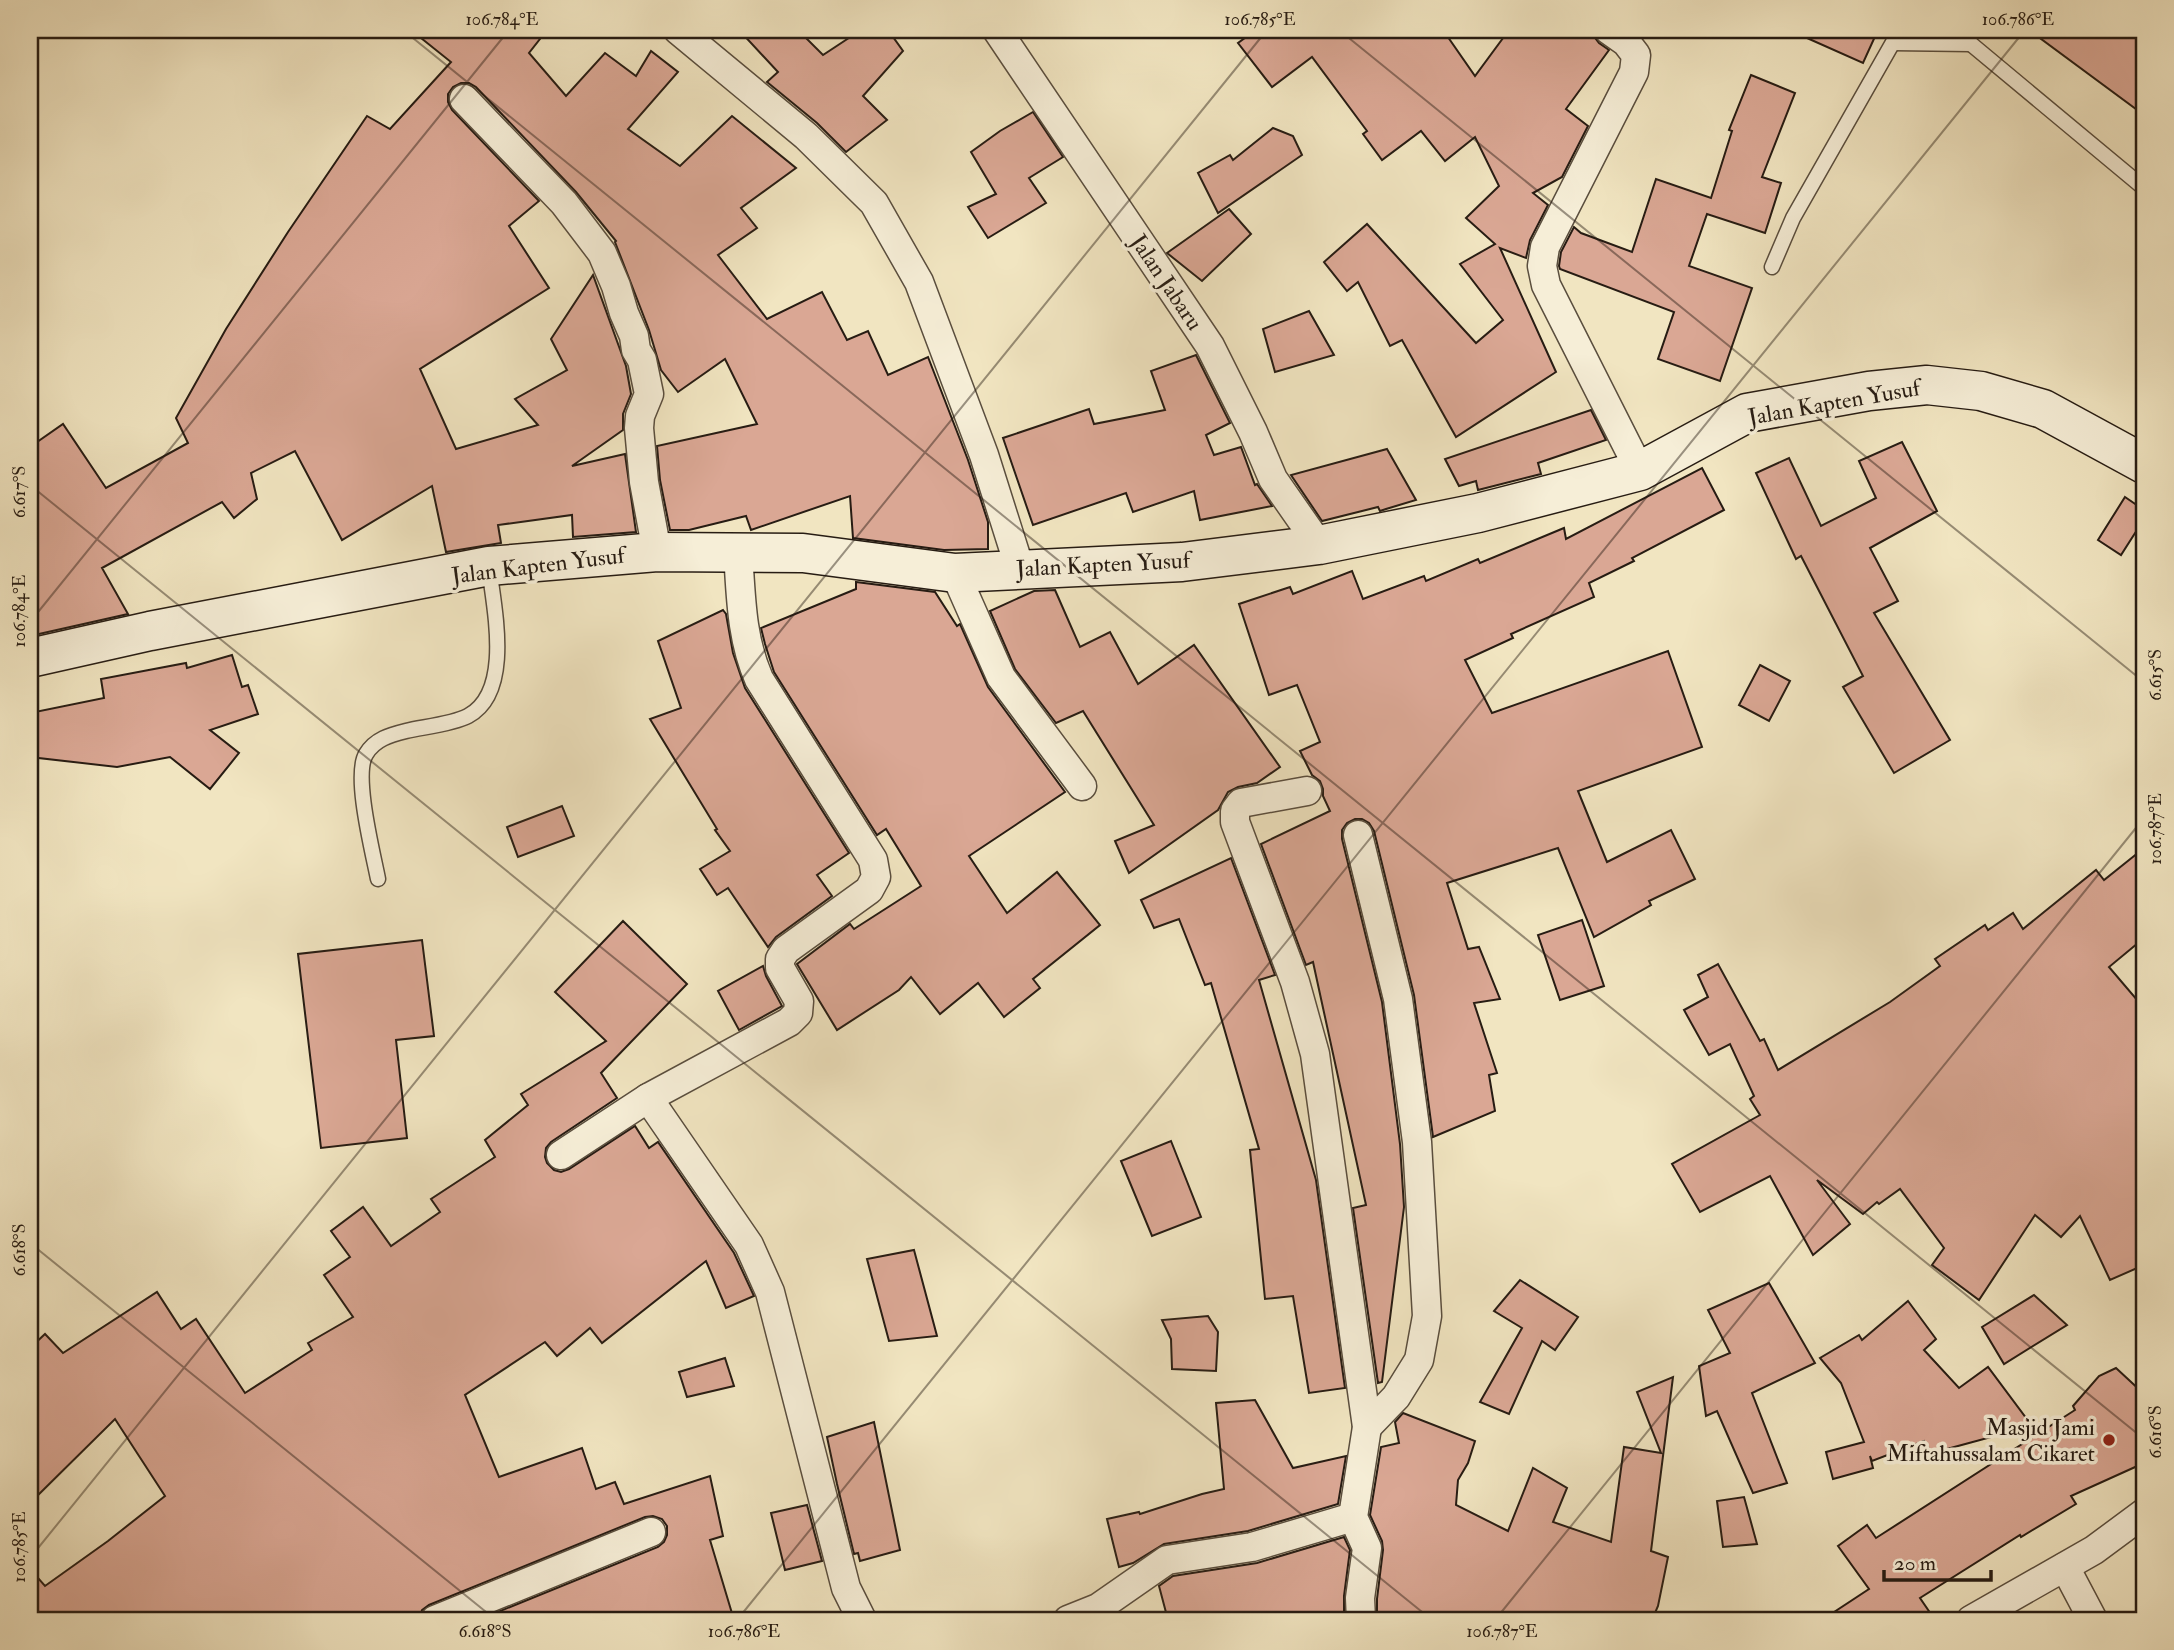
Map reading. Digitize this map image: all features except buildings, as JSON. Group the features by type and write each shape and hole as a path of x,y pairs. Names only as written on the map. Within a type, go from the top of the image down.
{"main road":[{"name":"Jalan Kapten Yusuf","path":"30,659 150,631 489,566 657,552 738,552 803,553 955,573 1182,562 1319,545 1478,513 1640,471 1748,413 1869,391 1927,384 1981,391 2043,409 2144,464"}],"street":[{"path":"678,30 806,136 874,203 919,282 984,455 1020,569"},
{"name":"Jalan Jabaru","path":"997,30 1203,336 1253,432 1273,479 1319,545"},
{"path":"1609,30 1626,42 1636,55 1634,72 1545,247 1542,266 1546,285 1640,471"},
{"path":"464,99 564,203 602,253 634,336 636,350 642,360 649,394 640,416 639,428 644,482 657,552"},
{"path":"561,1155 648,1098 789,1022 798,1013 799,1001 780,968 779,959 786,950 869,891 876,877 873,860 759,678 749,655 744,633 738,552"},
{"path":"955,573 1001,677 1082,786"},
{"path":"1307,791 1241,803 1235,811 1235,822 1295,982 1315,1054 1367,1427 1353,1517 1367,1548 1360,1598 1361,1620"},
{"path":"1358,835 1398,999 1417,1142 1427,1316 1419,1360 1396,1396 1367,1427"},
{"path":"648,1098 749,1245 761,1267 771,1292 846,1588 862,1620"},
{"path":"1971,1620 2094,1550 2144,1513"},
{"path":"1068,1620 1098,1608 1167,1560 1252,1547 1353,1517"},
{"path":"435,1620 651,1532"},
{"path":"2065,1567 2093,1620"}],"lane":[{"path":"1962,30 1971,44 2144,188"},
{"path":"1772,267 1793,218 1896,36 1971,44"},
{"path":"377,879 360,781 365,755 384,736 467,716 486,701 494,681 498,638 489,566"}],"place":[{"name":"Masjid Jami Miftahussalam Cikaret","path":"2109,1440"}]}
